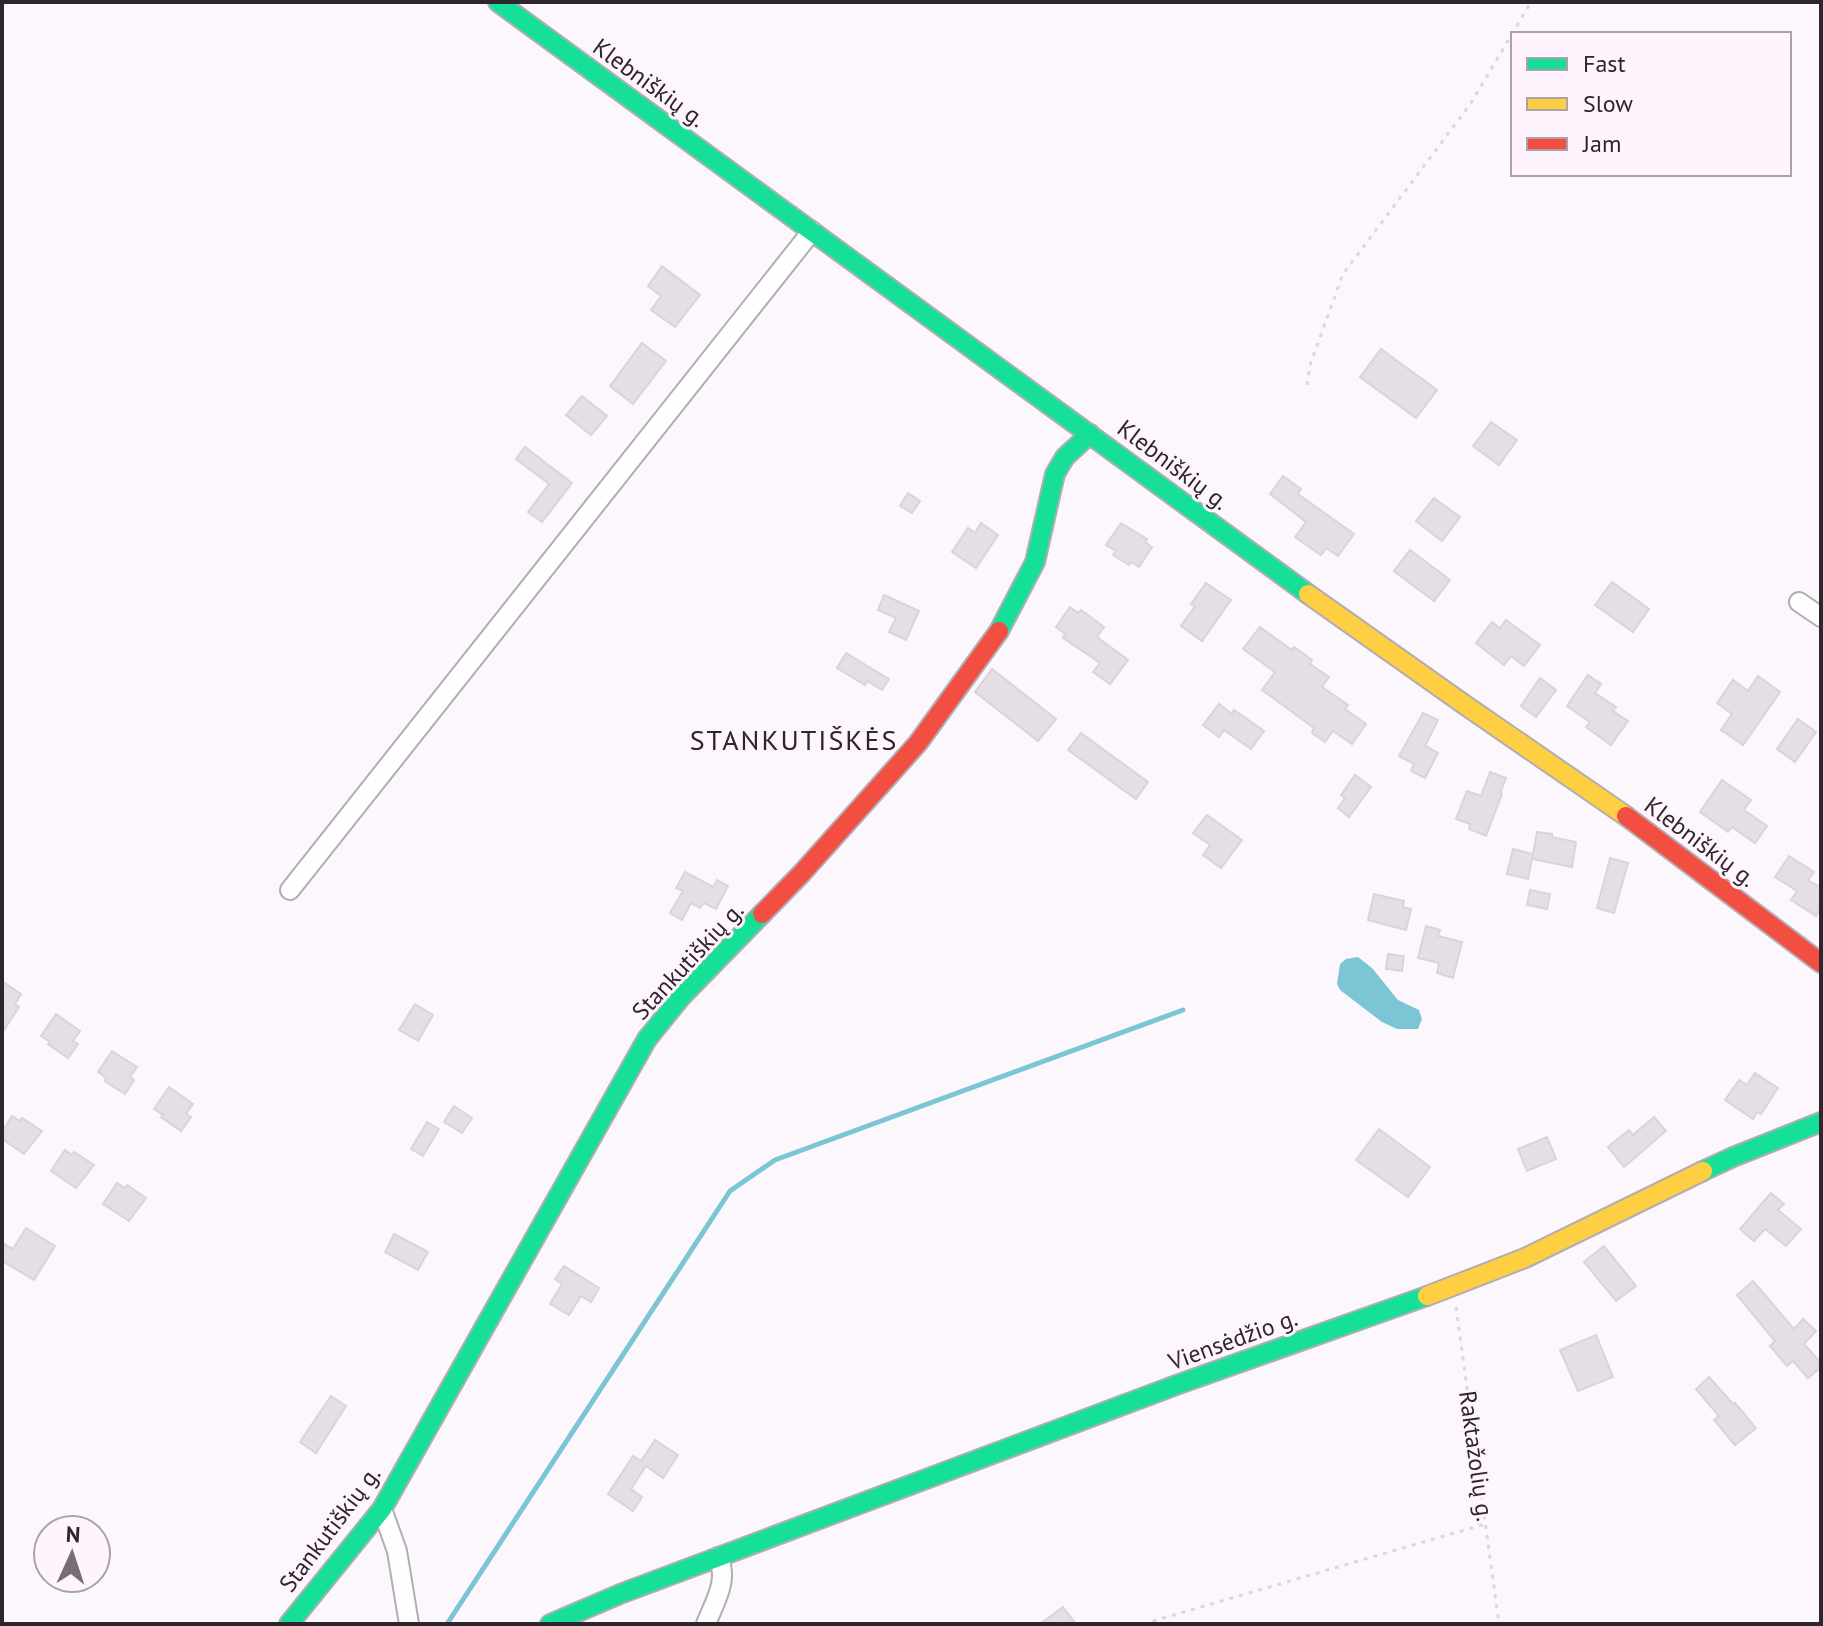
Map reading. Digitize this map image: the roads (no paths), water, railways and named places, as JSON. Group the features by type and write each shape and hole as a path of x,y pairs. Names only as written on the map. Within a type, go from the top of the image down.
{"street":[{"name":"Klebniškių g.","path":"498,2 1266,563 1649,832 1821,963"},
{"path":"290,890 812,231"},
{"name":"Stankutiškių g.","path":"289,1624 382,1509 647,1039 681,997 750,929 918,743 999,632 1035,562 1055,474 1065,457 1090,434"},
{"path":"1799,602 1821,617"},
{"name":"Viensėdžio g.","path":"550,1624 620,1594 1164,1390 1454,1287 1525,1258 1733,1157 1821,1122"},
{"path":"382,1509 397,1551 409,1624"},
{"path":"706,1624 724,1578 718,1557"}],"water":[{"path":"1358,957 1372,968 1398,1000 1419,1010 1422,1019 1418,1029 1397,1029 1382,1022 1340,990 1337,984 1340,964 1346,959"}],"waterway":[{"path":"447,1624 730,1191 775,1160 1183,1010"}],"district":[{"name":"STANKUTIŠKĖS","path":"794,740"}]}
